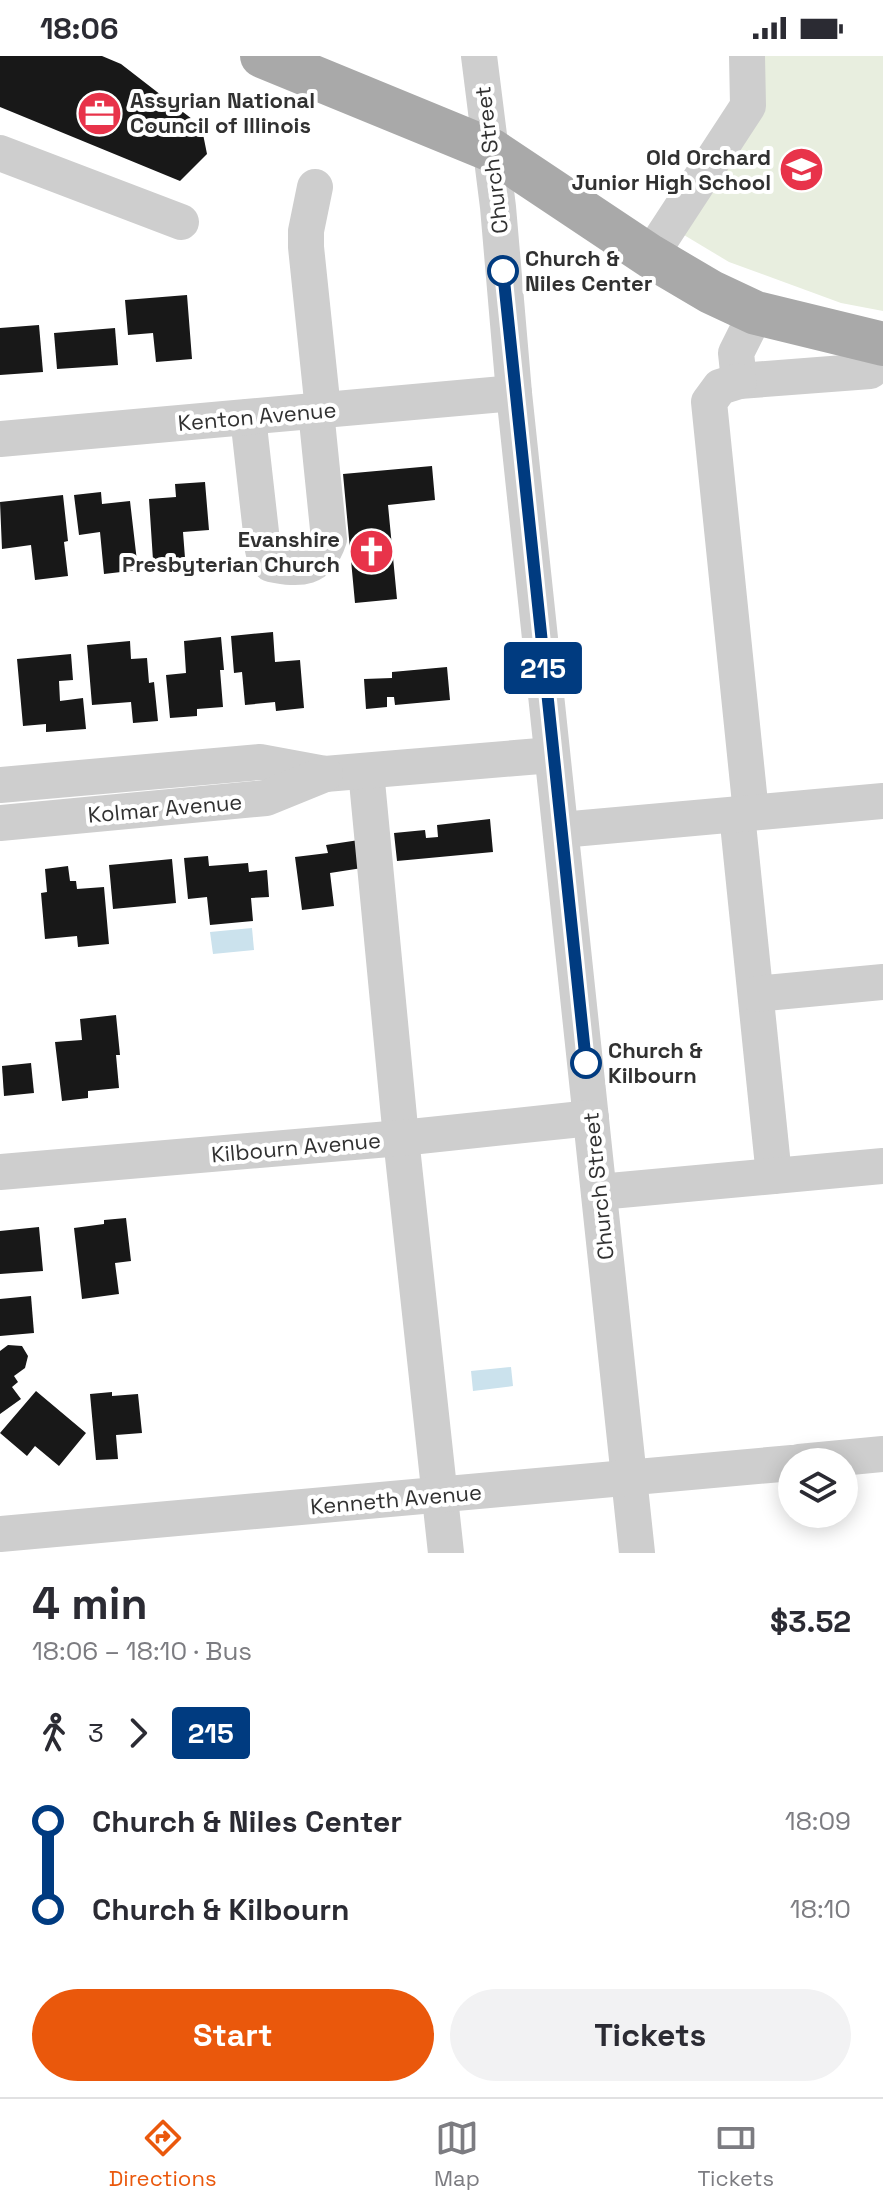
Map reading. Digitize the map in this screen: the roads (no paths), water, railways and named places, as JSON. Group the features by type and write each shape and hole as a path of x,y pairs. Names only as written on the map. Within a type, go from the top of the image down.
{"main road":[{"path":"287,61 491,150 650,256 711,292 756,313 881,344"}],"street":[{"name":"Church Street","path":"479,56 637,1553"},
{"path":"650,256 748,106 747,56"},
{"path":"0,153 181,222"},
{"path":"248,417 263,550 271,564 287,567 313,565 323,555 329,539 306,247 315,187"},
{"path":"739,381 736,353 756,313"},
{"path":"774,1176 756,994 709,402 720,387 739,381 870,371 881,344"},
{"name":"Kenton Avenue","path":"0,439 514,393"},
{"name":"Kolmar Avenue","path":"0,785 260,762 325,774 552,755"},
{"path":"366,771 401,1138 446,1553"},
{"name":"Kolmar Avenue","path":"0,823 266,798 325,774"},
{"path":"561,830 883,801"},
{"path":"756,994 883,982"},
{"name":"Kilbourn Avenue","path":"0,1172 401,1138 591,1118"},
{"path":"599,1192 883,1166"},
{"path":"858,1456 883,1454"},
{"name":"Kenneth Avenue","path":"0,1534 778,1464"}],"water":[{"path":"252,928 254,950 213,954 210,932"},
{"path":"511,1367 513,1386 473,1391 471,1371"}],"place":[{"name":"Assyrian National Council of Illinois","path":"99,113"},
{"name":"Old Orchard Junior High School","path":"802,170"},
{"name":"Church & Niles Center","path":"503,271"},
{"name":"Evanshire Presbyterian Church","path":"371,552"},
{"name":"Church & Kilbourn","path":"586,1063"}]}
